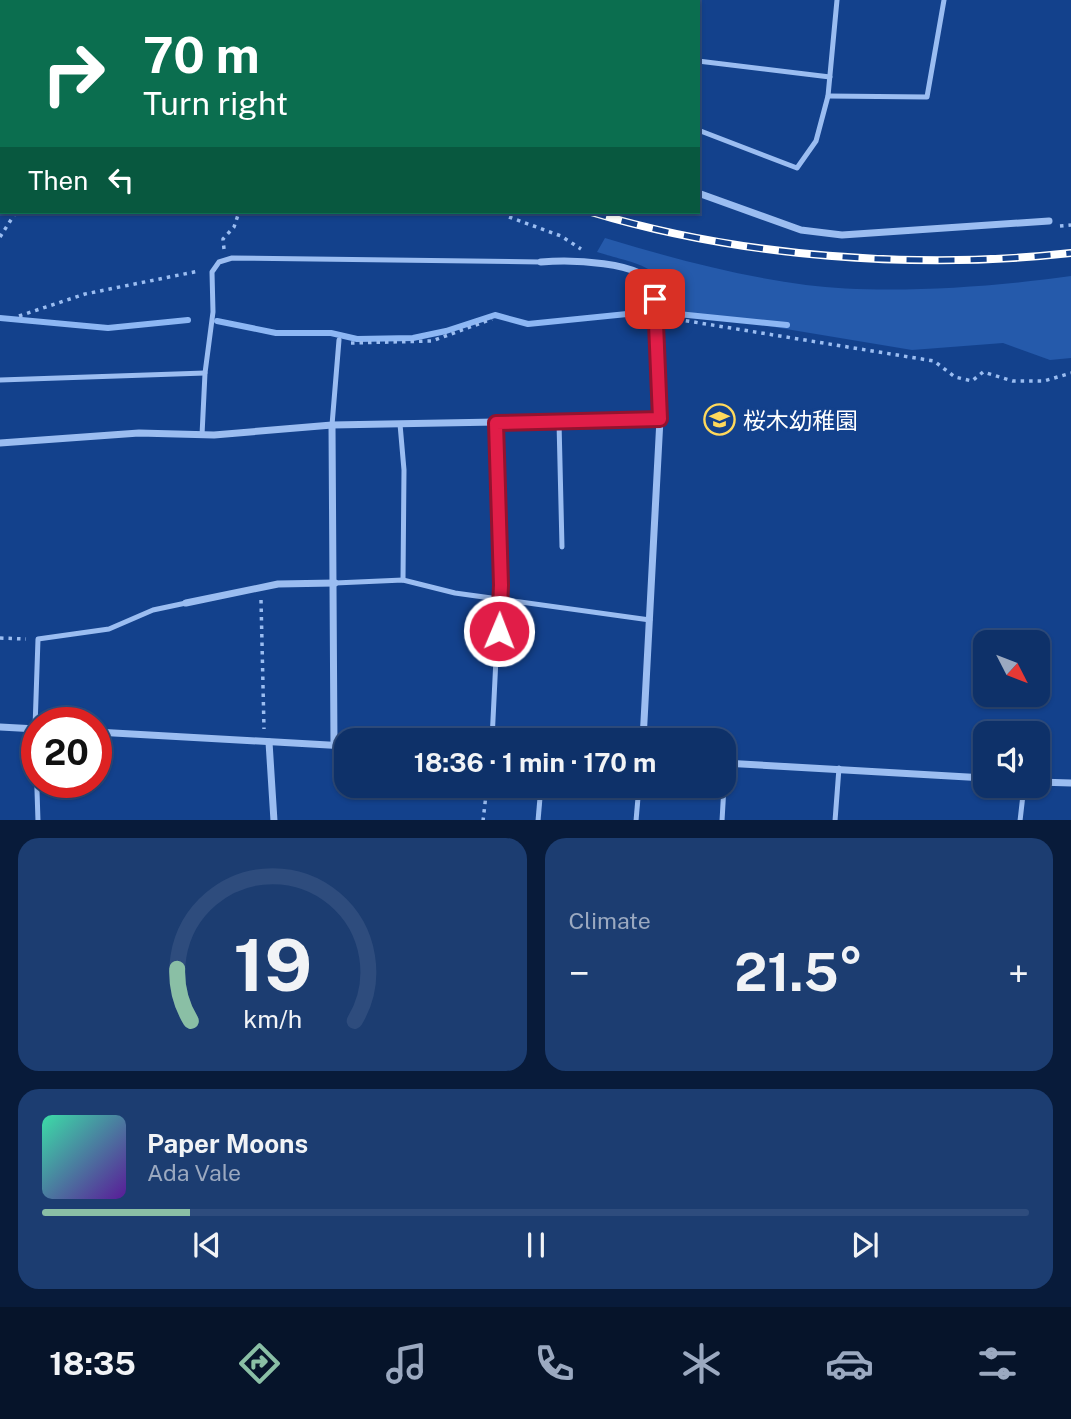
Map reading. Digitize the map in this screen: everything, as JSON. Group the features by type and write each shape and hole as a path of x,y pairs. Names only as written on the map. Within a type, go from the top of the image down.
{"street":[{"path":"700,194 801,230 842,235 1049,221"},
{"path":"541,262 592,262 646,277 655,288 660,419 644,728"},
{"path":"0,443 139,433 202,435 332,425 660,419"},
{"path":"496,423 499,597"},
{"path":"332,425 334,728"},
{"path":"186,603 214,595 248,592 278,584 335,583"},
{"path":"0,727 21,728"},
{"path":"112,733 334,745"},
{"path":"269,742 274,820"},
{"path":"736,763 973,777"},
{"path":"1050,782 1071,783"}],"lane":[{"path":"700,131 797,168 816,141 828,96 837,0"},
{"path":"828,96 927,97 944,0"},
{"path":"700,61 830,77"},
{"path":"202,435 205,373 213,313 212,272 219,262 232,258 541,262"},
{"path":"332,425 339,341"},
{"path":"0,380 205,373"},
{"path":"559,422 562,547"},
{"path":"400,424 404,470 403,580"},
{"path":"335,583 403,580 455,593 651,620"},
{"path":"493,728 499,597"},
{"path":"36,707 38,639 109,629 153,610 186,603"},
{"path":"835,820 839,768"},
{"path":"38,798 38,820"},
{"path":"538,820 540,798"},
{"path":"636,820 638,798"},
{"path":"722,820 723,798"},
{"path":"1020,820 1023,798"}],"path":[{"path":"0,237 15,214"},
{"path":"232,258 221,243 234,227 238,214"},
{"path":"509,217 561,236 586,253"},
{"path":"19,316 85,294 180,273 212,272"},
{"path":"657,316 934,360 955,377 972,381 983,372 1013,381 1044,381 1071,373"},
{"path":"339,341 432,341 492,319"},
{"path":"261,596 264,734"},
{"path":"0,638 38,639"},
{"path":"483,820 486,798"}],"shaded area":[{"path":"605,238 730,271 837,288 938,288 1071,276 1071,358 1050,360 1003,343 912,350 671,310 663,283 656,275 636,263 597,252"}],"waterway":[{"path":"217,321 276,333 331,333 357,339 413,338 446,331 495,315 528,324 647,312"},
{"path":"668,313 787,325"},
{"path":"0,318 108,328 188,320"}],"railway":[{"path":"599,214 707,240 829,256 952,260 1071,253"}],"place":[{"name":"桜木幼稚園","path":"720,420"}],"route":[{"path":"499,631 501,585 496,423 660,419 655,299"}]}
